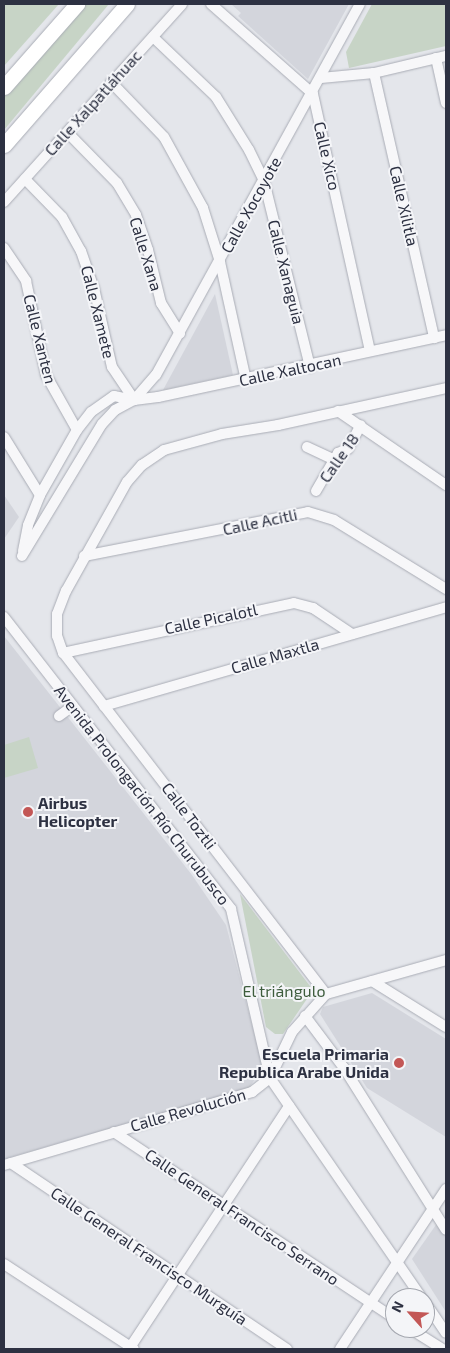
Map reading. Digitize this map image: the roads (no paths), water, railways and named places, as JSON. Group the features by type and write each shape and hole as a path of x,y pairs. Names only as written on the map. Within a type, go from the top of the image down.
{"main road":[{"path":"4,87 76,4"},
{"path":"4,145 121,7"}],"street":[{"name":"Calle Xalpatláhuac","path":"4,202 182,4"},
{"path":"211,4 313,94"},
{"name":"Calle Xocoyote","path":"134,400 114,396 91,412 78,430 40,495 28,525 22,556 102,424 115,410 134,400 156,375 313,94 360,4"},
{"name":"Calle Xanaguia","path":"152,36 216,97 249,150 264,181 310,367"},
{"path":"321,78 374,74 441,57 446,102"},
{"name":"Calle Xilitla","path":"374,74 434,338"},
{"path":"111,82 164,137 177,156 203,208 220,262 246,380"},
{"name":"Calle Xico","path":"313,94 370,351"},
{"name":"Calle Xana","path":"68,133 117,182 136,215 148,250 161,303 180,334"},
{"name":"Calle Xamete","path":"24,179 62,217 82,251 94,288 112,367 134,400"},
{"name":"Calle Xanten","path":"4,248 26,281 46,375 78,430"},
{"name":"Calle Xaltocan","path":"134,400 310,367 370,351 446,336"},
{"path":"84,556 122,488 142,465 173,445 446,388"},
{"path":"338,411 446,485"},
{"name":"Calle 18","path":"316,490 338,453 349,448 361,425"},
{"path":"4,437 40,495"},
{"path":"308,447 335,460"},
{"name":"Calle Acitli","path":"84,556 308,512 334,520 446,589"},
{"name":"Calle Toztli","path":"84,556 58,614 57,636 63,653 326,994"},
{"name":"Calle Picalotl","path":"63,653 294,603 314,608 352,634"},
{"name":"Calle Maxtla","path":"104,706 446,607"},
{"name":"Avenida Prolongación Río Churubusco","path":"4,617 231,908 270,1078 415,1288"},
{"path":"59,716 73,706"},
{"path":"270,1078 282,1050 305,1016 326,994 446,960"},
{"path":"372,981 446,1027"},
{"path":"305,1016 344,1068 446,1229"},
{"name":"Calle Revolución","path":"7,1164 252,1092 270,1078"},
{"path":"4,1264 131,1349 289,1106"},
{"name":"Calle General Francisco Serrano","path":"114,1132 385,1313"},
{"name":"Calle General Francisco Murguía","path":"7,1164 286,1349"},
{"path":"340,1349 446,1189"},
{"path":"435,1317 446,1333"},
{"path":"425,1338 442,1349"}],"place":[{"name":"Airbus Helicopter","path":"28,812"},
{"name":"Escuela Primaria Republica Arabe Unida","path":"399,1063"}],"park label":[{"name":"El triángulo","path":"284,991"}]}
